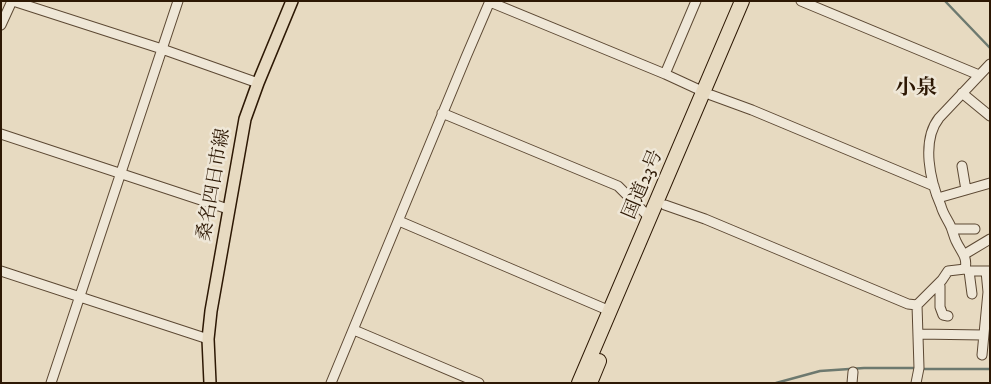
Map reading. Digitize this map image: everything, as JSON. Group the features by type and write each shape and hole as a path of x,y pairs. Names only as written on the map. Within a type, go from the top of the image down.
{"highway":[{"name":"国道23号","path":"590,383 665,205 742,1"},
{"name":"国道23号","path":"579,383 650,218 707,93 752,1"}],"main road":[{"name":"桑名四日市線","path":"210,383 208,339 228,209 245,119 292,1"}],"street":[{"path":"1,24 12,1 162,49 258,83"},
{"path":"51,383 178,1"},
{"path":"331,383 490,1 934,186"},
{"path":"665,74 696,1"},
{"path":"801,1 979,75"},
{"path":"972,294 965,254 956,240 934,186 930,161 931,132 939,118 990,64"},
{"path":"962,93 990,116"},
{"path":"442,113 618,186 650,218"},
{"path":"1,134 228,209"},
{"path":"962,166 966,190"},
{"path":"938,198 990,183"},
{"path":"665,205 908,304 917,305"},
{"path":"399,221 610,311"},
{"path":"952,229 975,229"},
{"path":"965,254 990,239"},
{"path":"916,383 919,368 917,305 938,284 948,270 988,271 982,355"},
{"path":"1,271 208,339"},
{"path":"938,284 940,286 940,308 943,315 948,316"},
{"path":"354,330 479,383"},
{"path":"918,334 983,335"},
{"path":"852,383 853,372"}],"waterway":[{"path":"945,1 990,48"},
{"path":"776,383 820,371 864,368 916,368"},
{"path":"923,369 990,369"}],"district":[{"name":"小泉","path":"916,90"}]}
